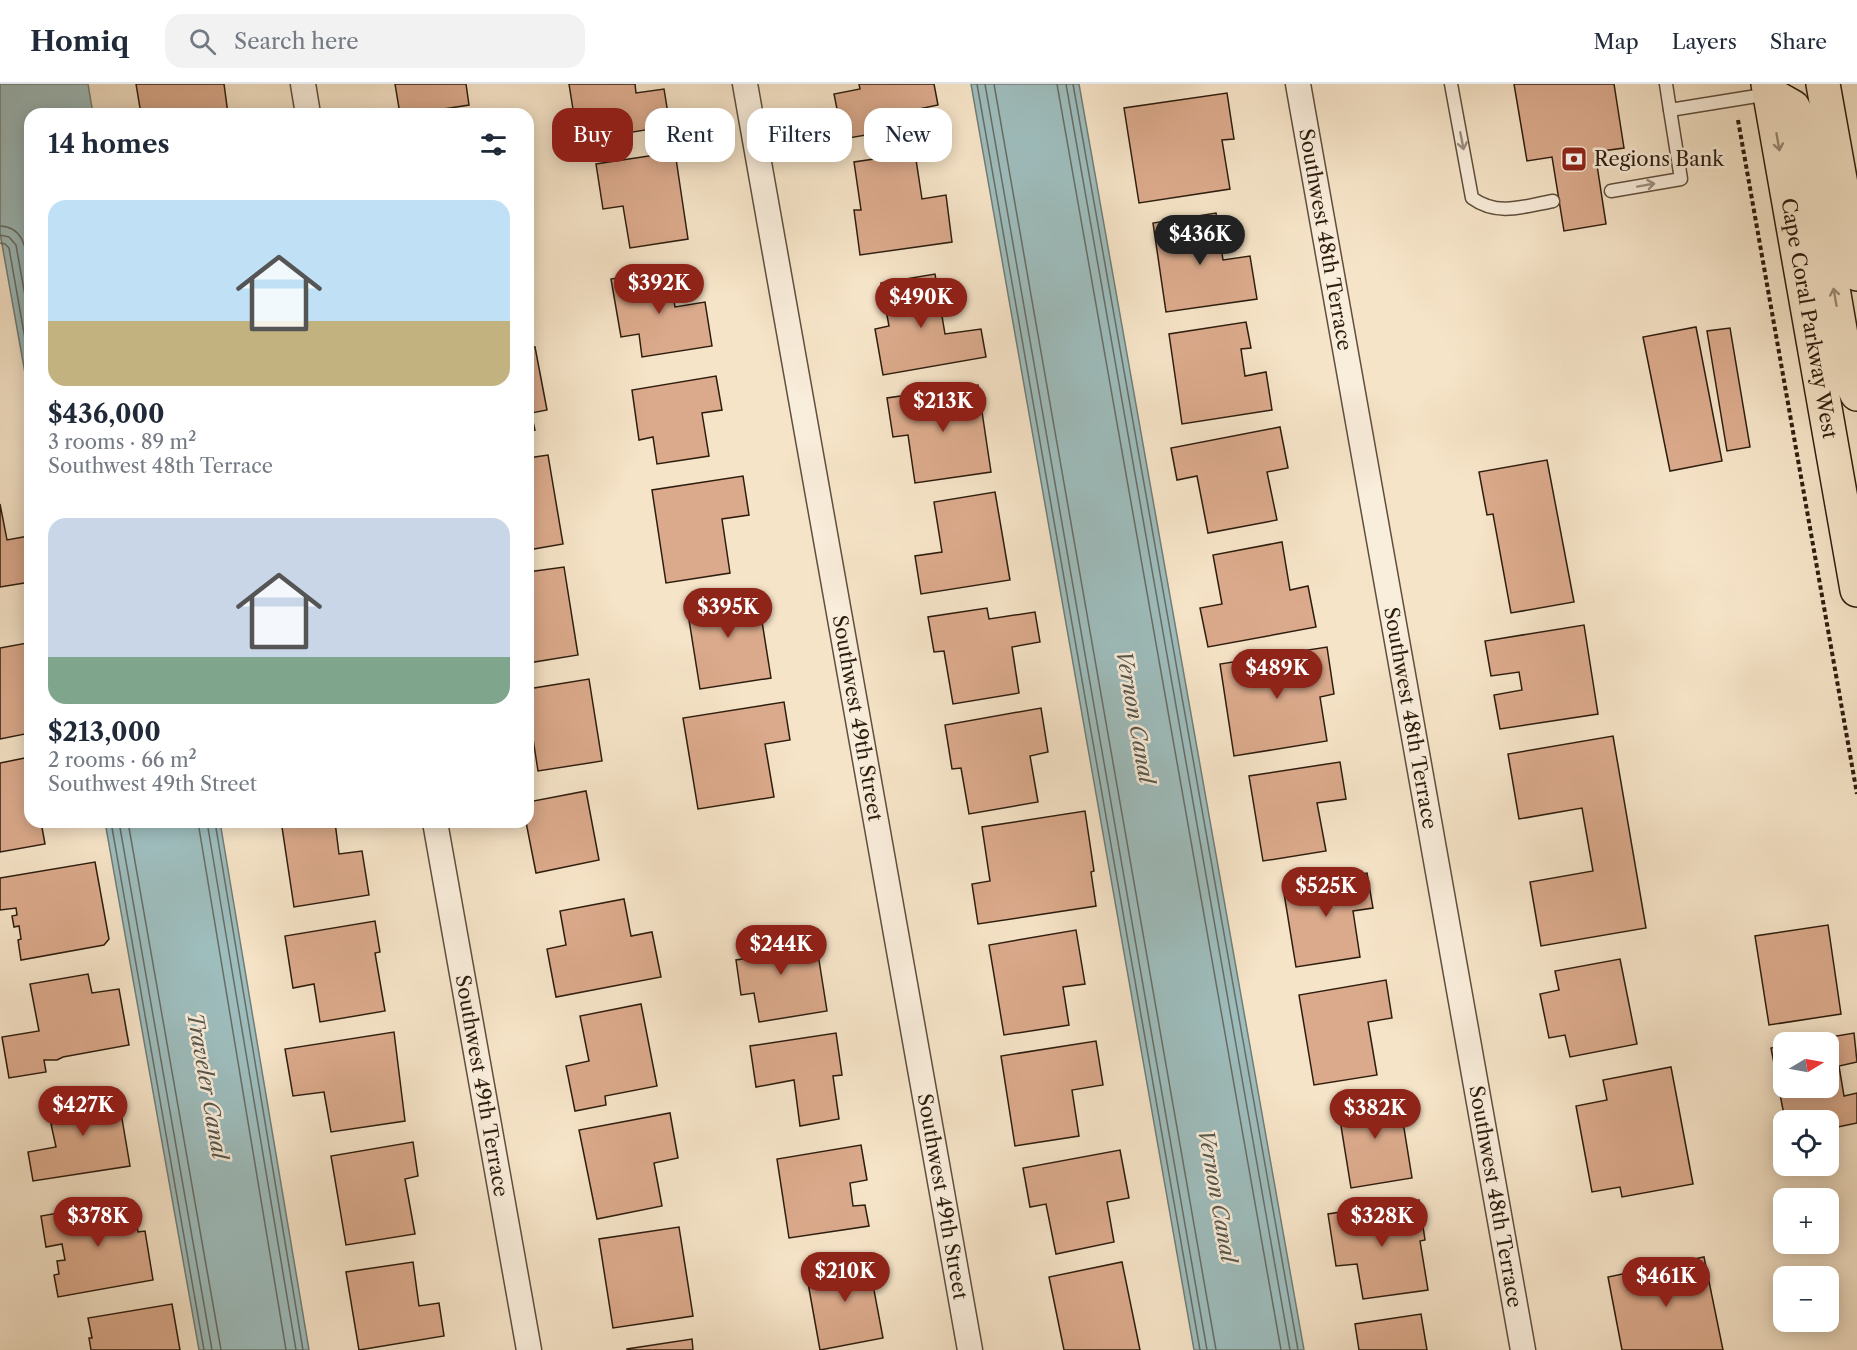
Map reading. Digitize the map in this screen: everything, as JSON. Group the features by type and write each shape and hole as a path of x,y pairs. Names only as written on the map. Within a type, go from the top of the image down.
{"main road":[{"path":"1823,84 1857,274"},
{"path":"1769,89 1793,107 1806,131 1848,376 1857,394"},
{"name":"Cape Coral Parkway West","path":"1769,89 1857,590"}],"street":[{"path":"303,84 307,108"},
{"name":"Southwest 49th Street","path":"745,84 970,1350"},
{"name":"Southwest 48th Terrace","path":"1298,84 1522,1350"},
{"name":"Southwest 49th Terrace","path":"436,828 529,1350"}],"lane":[{"path":"1451,84 1472,198 1484,206 1508,210 1553,201"},
{"path":"1611,191 1681,179 1666,84"},
{"path":"1670,110 1735,100 1769,89"}],"path":[{"path":"1735,100 1857,794"}],"water":[{"path":"0,84 88,84 92,108 24,108 24,367 0,233"},
{"name":"Vernon Canal","path":"971,84 1079,84 1304,1350 1194,1350"},
{"name":"Traveler Canal","path":"106,828 221,828 309,1350 199,1350"}],"building":[{"path":"136,84 224,84 227,108 140,108"},
{"path":"395,84 466,84 469,105 450,108 399,108"},
{"path":"569,84 635,84 636,93 664,89 667,108 645,108 645,130 633,132 633,108 573,108"},
{"path":"859,84 934,84 938,105 924,108 864,108 864,135 852,137 852,108 837,108 834,94 860,89"},
{"name":"Regions Bank","path":"1514,84 1614,84 1624,148 1595,152 1606,224 1564,231 1552,157 1527,161"},
{"path":"1227,93 1234,139 1222,140 1230,189 1139,203 1124,108"},
{"path":"645,157 645,162 676,162 688,239 630,248 623,206 603,209 596,164 633,162 633,158"},
{"path":"854,162 916,162 922,199 946,195 952,242 860,255 854,210 861,210"},
{"path":"1216,213 1223,260 1250,256 1257,299 1166,312 1153,223"},
{"path":"669,269 675,307 705,302 712,346 642,357 639,334 621,337 611,279"},
{"path":"935,274 945,334 981,329 986,357 883,375 875,329 889,326 881,283"},
{"path":"1246,322 1251,348 1241,349 1245,376 1266,372 1272,410 1182,424 1169,334"},
{"path":"1696,327 1722,461 1670,471 1643,337"},
{"path":"1730,328 1750,447 1727,451 1707,331"},
{"path":"534,347 547,410 534,412"},
{"path":"716,376 722,410 702,413 709,456 657,464 653,437 639,440 632,390"},
{"path":"978,385 991,472 915,483 908,435 893,437 887,398"},
{"path":"1280,427 1288,468 1267,472 1277,520 1208,533 1197,476 1177,480 1171,448"},
{"path":"548,455 563,544 534,549 534,457"},
{"path":"1547,460 1574,602 1511,613 1493,514 1487,515 1479,472"},
{"path":"743,476 749,515 722,519 730,573 666,583 652,490"},
{"path":"995,492 1010,580 921,594 915,556 942,552 934,502"},
{"path":"0,504 7,540 24,537 24,583 0,587"},
{"path":"1282,542 1290,590 1308,586 1316,627 1208,647 1200,608 1222,604 1213,555"},
{"path":"564,567 578,655 534,662 534,571"},
{"path":"757,590 771,678 700,689 686,601"},
{"path":"987,608 989,619 1035,612 1040,642 1012,647 1019,693 953,704 944,651 934,652 928,617"},
{"path":"1584,625 1598,714 1500,729 1494,695 1522,690 1519,672 1491,676 1485,641"},
{"path":"24,644 24,734 0,739 0,648"},
{"path":"1327,647 1334,694 1320,697 1327,741 1234,756 1220,664"},
{"path":"589,679 602,761 538,771 534,745 534,688"},
{"path":"784,702 790,740 765,744 774,797 698,809 683,718"},
{"path":"1041,708 1048,752 1030,756 1038,802 969,814 961,768 952,769 945,725"},
{"path":"1613,736 1646,928 1541,946 1530,882 1593,871 1582,808 1519,819 1508,754"},
{"path":"24,758 24,828 42,828 45,844 0,852 0,763"},
{"path":"1340,762 1346,799 1317,803 1326,851 1263,861 1249,776"},
{"path":"586,791 599,860 536,873 527,828 534,828 534,801"},
{"path":"1085,811 1094,871 1091,872 1096,906 978,924 972,884 990,881 982,827"},
{"path":"282,828 336,828 339,854 362,851 369,895 294,907"},
{"path":"95,862 109,939 104,945 21,960 18,940 21,939 19,926 14,927 12,916 17,915 16,908 0,910 0,878"},
{"path":"1367,873 1373,908 1353,911 1360,957 1296,967 1283,887"},
{"path":"624,899 631,936 652,932 661,977 556,997 547,949 566,945 560,911"},
{"path":"375,921 380,952 375,953 385,1011 320,1022 314,984 293,988 285,936"},
{"path":"1828,925 1841,1014 1769,1025 1755,936"},
{"path":"797,927 802,956 818,954 827,1011 759,1022 754,993 741,995 736,960 749,958 745,934"},
{"path":"1076,930 1085,984 1063,987 1069,1025 1004,1035 989,945"},
{"path":"1620,959 1637,1044 1570,1057 1565,1035 1549,1038 1540,994 1559,990 1555,971"},
{"path":"88,974 92,993 119,989 129,1045 57,1060 44,1060 46,1072 9,1078 2,1037 39,1031 30,984"},
{"path":"1386,980 1392,1018 1368,1022 1377,1075 1314,1085 1299,995"},
{"path":"641,1004 657,1086 605,1096 606,1105 575,1111 566,1066 589,1061 580,1016"},
{"path":"394,1032 405,1121 331,1132 324,1092 293,1096 285,1049"},
{"path":"836,1033 842,1075 833,1076 839,1119 800,1126 794,1080 756,1087 750,1046"},
{"path":"1854,1033 1857,1062 1839,1066 1839,1036"},
{"path":"1096,1041 1103,1085 1072,1090 1079,1136 1015,1146 1001,1056"},
{"path":"1839,1066 1844,1096 1857,1093 1857,1123 1839,1127 1839,1110 1783,1110 1781,1098 1839,1098"},
{"path":"1671,1067 1693,1184 1622,1197 1620,1187 1592,1192 1576,1106 1607,1100 1603,1080"},
{"path":"117,1089 130,1166 33,1181 28,1152 56,1147 49,1100"},
{"path":"1398,1091 1412,1178 1351,1188 1337,1101"},
{"path":"670,1113 678,1158 654,1163 662,1206 597,1219 579,1130"},
{"path":"413,1142 418,1176 405,1179 415,1234 346,1245 331,1156"},
{"path":"861,1145 867,1180 850,1183 853,1206 865,1205 869,1226 789,1238 777,1159"},
{"path":"1120,1150 1129,1198 1107,1202 1114,1242 1056,1254 1046,1204 1030,1207 1023,1168"},
{"path":"132,1200 138,1232 145,1231 153,1280 58,1297 54,1275 59,1274 57,1261 65,1260 62,1244 46,1247 41,1216"},
{"path":"1419,1200 1425,1240 1420,1241 1428,1290 1363,1299 1357,1264 1336,1266 1328,1214"},
{"path":"679,1227 693,1316 613,1328 599,1239"},
{"path":"867,1253 883,1338 820,1350 808,1283 821,1281 817,1262"},
{"path":"1704,1257 1723,1350 1622,1350 1608,1277"},
{"path":"413,1262 419,1306 439,1303 444,1336 359,1350 346,1272"},
{"path":"1122,1262 1140,1350 1064,1350 1049,1277"},
{"path":"172,1304 180,1350 91,1350 89,1338 92,1338 88,1318"},
{"path":"1421,1314 1427,1350 1359,1350 1355,1324"},
{"path":"692,1339 693,1350 627,1350 627,1349"}],"place":[{"name":"Regions Bank","path":"1574,159"}]}
